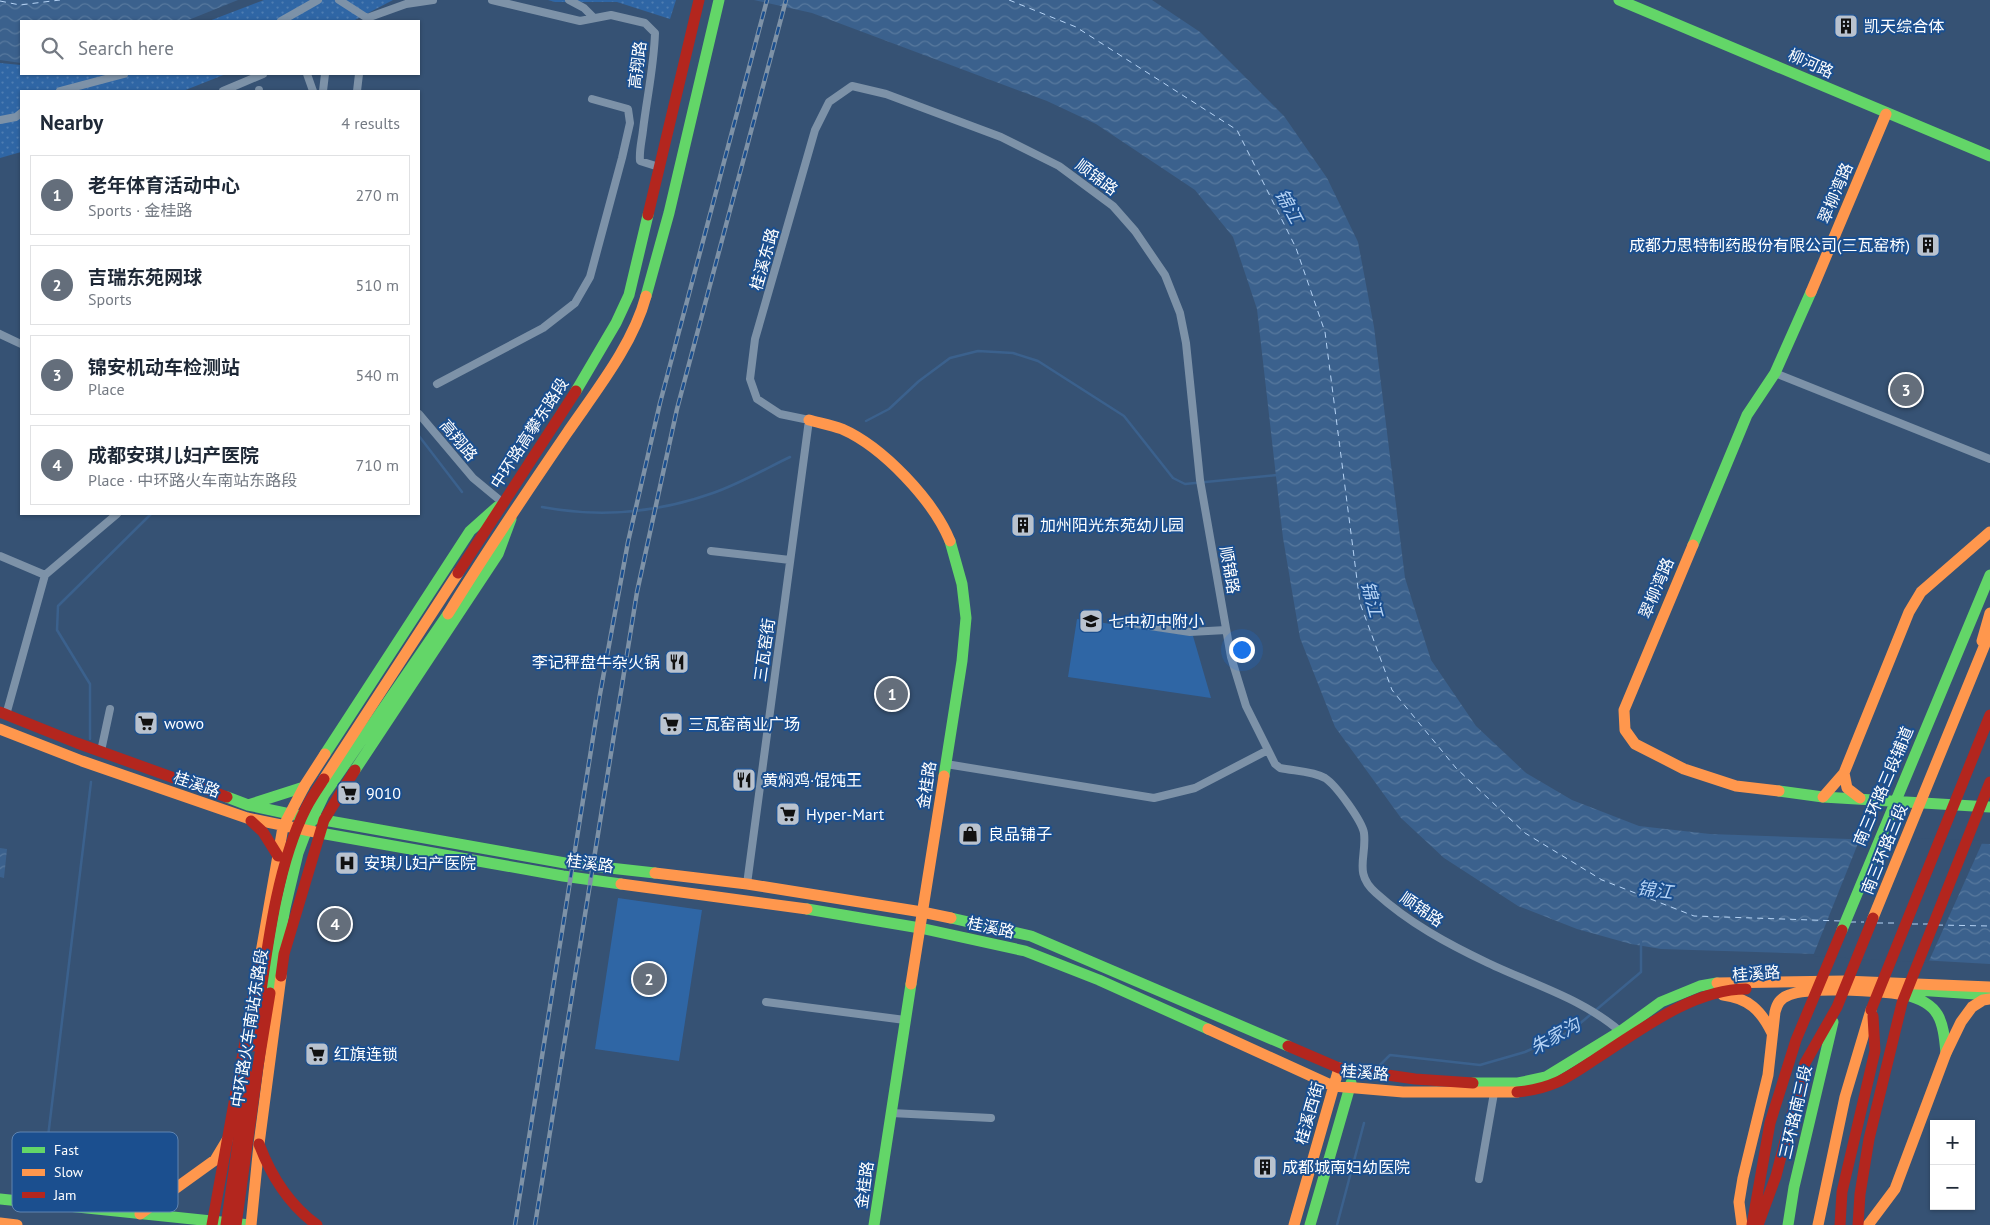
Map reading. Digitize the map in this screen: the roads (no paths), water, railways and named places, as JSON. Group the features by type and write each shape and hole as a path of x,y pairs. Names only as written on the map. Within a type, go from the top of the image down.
{"main road":[{"name":"中环路高攀东路段","path":"304,838 324,795 439,629 480,551 502,502 590,369 616,323 628,295 698,0"},
{"name":"中环路高攀东路段","path":"291,844 306,808 324,778 480,551 514,512 606,376 633,330 645,301 669,213 719,0"},
{"name":"柳河路","path":"1619,0 1764,60 1886,114 1990,156"},
{"name":"翠柳湾路","path":"1886,114 1796,329 1775,373 1747,414 1624,710 1625,730 1636,744 1684,769 1736,786 1823,797 1990,807"},
{"name":"金桂路","path":"809,420 845,430 880,454 907,479 938,517 959,567 967,624 904,1020 874,1225"},
{"path":"213,1223 284,827 304,788 470,531 502,502"},
{"path":"120,1212 213,1223 250,1225 284,954 324,820 498,554 514,512"},
{"path":"1823,797 1844,773 1909,612 1921,592 1990,532"},
{"name":"南三环路三段辅道","path":"1752,1225 1770,1123 1807,1009 1990,575"},
{"path":"1972,675 1990,613"},
{"path":"1972,675 1990,632"},
{"name":"南三环路三段","path":"1837,1007 1972,675"},
{"name":"桂溪路","path":"3,714 248,805 565,863 746,884 922,912 1031,936 1338,1068 1354,1072 1424,1080 1489,1084 1518,1083 1546,1078 1673,1009 1712,995 1736,989 1860,987 1990,997"},
{"path":"1818,1225 1845,1097 1872,1008 1990,715"},
{"name":"桂溪路","path":"0,729 247,818 284,827 563,876 802,908 920,928 1025,951 1099,980 1333,1086 1403,1092 1494,1093 1526,1091 1557,1084 1624,1035 1661,1002 1700,986 1725,982 1917,983 1990,987"},
{"path":"1844,773 1844,783 1848,791 1862,800"},
{"path":"1858,1225 1860,1194 1869,1139 1902,1004 1990,782"},
{"path":"248,805 304,788"},
{"path":"247,818 263,832 278,856"},
{"name":"中环路火车南站东路段","path":"236,1225 258,1066 285,908 298,853 304,838"},
{"name":"中环路火车南站东路段","path":"226,1225 275,906 291,844"},
{"path":"1742,1225 1739,1197 1771,1061 1774,1036 1773,1016 1777,1003 1789,995 1829,991 1915,996 1929,1003 1939,1018 1945,1035 1946,1052"},
{"path":"1712,995 1736,996 1753,1004 1767,1022 1774,1036"},
{"path":"1868,1225 1895,1189 1946,1052 1961,1022 1972,1007 1990,997"},
{"path":"1758,1225 1776,1176 1805,1063 1837,1007"},
{"name":"三环路南三段","path":"1788,1225 1794,1187 1837,1007"},
{"path":"1840,1225 1842,1192 1875,1051 1872,1008"},
{"name":"桂溪西街","path":"1294,1225 1338,1068"},
{"name":"桂溪西街","path":"1310,1225 1354,1072"},
{"path":"178,1187 215,1160 227,1140"},
{"path":"259,1144 265,1164 272,1176 307,1219 317,1225"},
{"path":"1822,1200 1825,1225"},
{"path":"0,1223 17,1225"}],"street":[{"path":"283,20 318,0"},
{"path":"339,0 367,20 406,4 433,0"},
{"name":"高翔路","path":"492,0 580,21 611,15 644,23 655,33 654,65 645,108 640,161 659,166"},
{"path":"569,0 584,8 594,18"},
{"path":"64,90 120,75"},
{"path":"225,90 261,75"},
{"path":"307,75 313,90"},
{"path":"323,90 325,75"},
{"path":"357,90 359,75"},
{"name":"桂溪东路","path":"809,420 780,414 757,399 750,379 755,339 815,130 829,102 852,86"},
{"name":"顺锦路","path":"852,86 886,94 1001,137 1059,166 1113,206 1135,231 1165,275 1180,313 1186,343 1200,480 1231,657 1246,706 1275,764 1280,768 1324,778 1360,822 1364,841 1361,867 1368,885 1374,893 1417,926 1488,964 1579,1002 1624,1035"},
{"path":"437,384 543,328 575,303 590,277 630,123 628,109 592,99"},
{"path":"0,120 20,115"},
{"path":"0,334 20,344"},
{"path":"1775,373 1990,459"},
{"name":"高翔路","path":"420,415 473,478 502,502"},
{"name":"三瓦窑街","path":"746,884 809,420"},
{"path":"3,714 45,576 116,515"},
{"path":"710,551 790,560"},
{"path":"0,556 45,576"},
{"path":"1117,621 1190,632 1226,630"},
{"path":"102,751 110,709"},
{"path":"946,764 1154,798 1195,788 1268,750"},
{"path":"766,1002 904,1020"},
{"path":"1479,1179 1494,1093"},
{"path":"891,1113 991,1118"}],"water":[{"path":"0,0 238,0 188,20 20,20 20,63 0,60"},
{"name":"锦江","path":"754,0 1152,0 1200,32 1284,116 1327,178 1358,242 1374,327 1405,578 1431,660 1476,726 1526,773 1572,800 1639,826 1710,834 1990,844 1990,964 1815,954 1661,949 1631,944 1577,929 1518,906 1444,858 1401,818 1335,727 1300,638 1283,538 1257,309 1233,237 1195,190 1096,124 1047,101 812,13"},
{"path":"0,848 7,849 4,878 0,877"}],"waterway":[{"path":"866,421 889,409 919,381 950,358 978,351 1013,353 1038,361 1124,416 1173,478 1185,484 1277,475"},
{"path":"420,437 462,492"},
{"path":"542,507 607,513 629,512 671,505 723,489 790,457"},
{"path":"90,739 90,684 57,630 58,606 150,515"},
{"path":"49,1132 91,782"},
{"name":"朱家沟","path":"1378,1067 1390,1055 1480,1065 1525,1052 1571,1031 1641,972 1641,942"},
{"name":"朱家沟","path":"1337,1225 1364,1123"}],"railway":[{"path":"515,1225 600,694 628,542 660,403 767,0"},
{"path":"535,1225 637,592 677,409 786,0"}],"place":[{"name":"凯天综合体","path":"1846,26"},
{"name":"成都力思特制药股份有限公司(三瓦窑桥)","path":"1928,245"},
{"name":"锦安机动车检测站","path":"1906,390"},
{"name":"加州阳光东苑幼儿园","path":"1023,525"},
{"name":"七中初中附小","path":"1091,621"},
{"name":"李记秤盘牛杂火锅","path":"677,662"},
{"name":"老年体育活动中心","path":"892,694"},
{"name":"wowo","path":"146,723"},
{"name":"三瓦窑商业广场","path":"671,724"},
{"name":"黄焖鸡·馄饨王","path":"744,780"},
{"name":"9010","path":"349,793"},
{"name":"Hyper-Mart","path":"788,814"},
{"name":"良品铺子","path":"970,834"},
{"name":"安琪儿妇产医院","path":"347,863"},
{"name":"成都安琪儿妇产医院","path":"335,924"},
{"name":"吉瑞东苑网球","path":"649,979"},
{"name":"红旗连锁","path":"317,1054"},
{"name":"成都城南妇幼医院","path":"1265,1167"}]}
